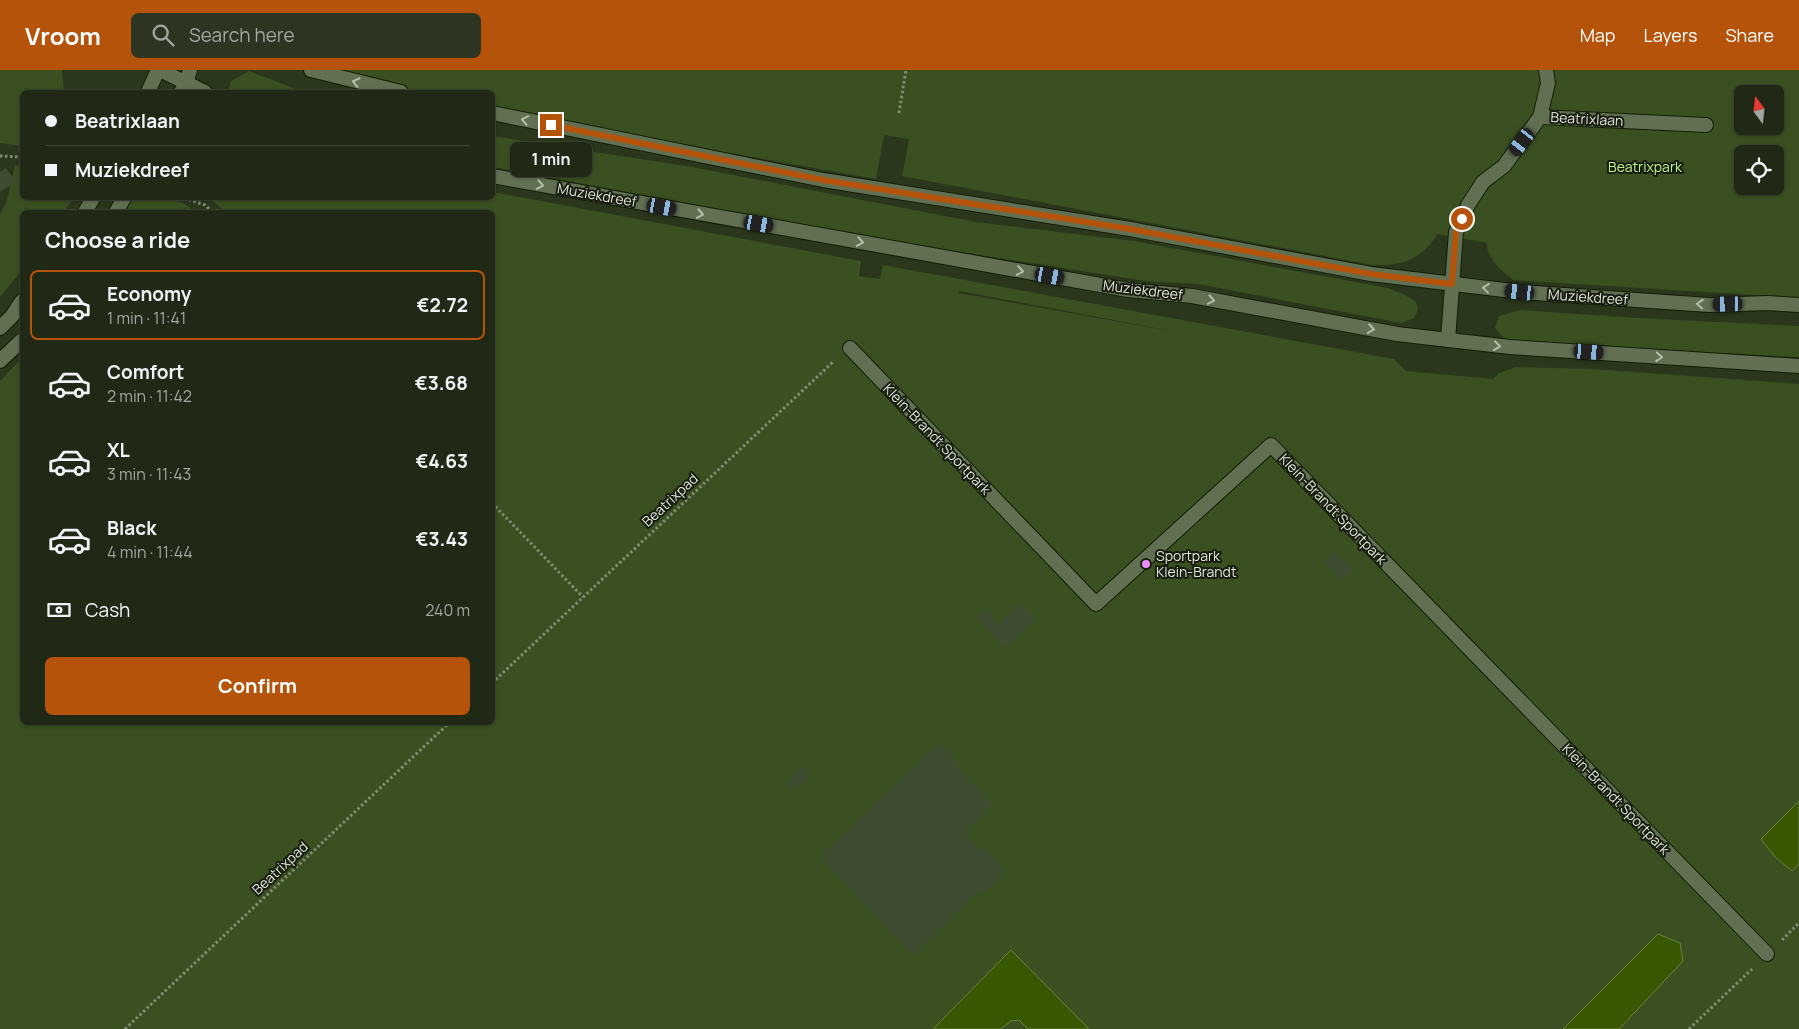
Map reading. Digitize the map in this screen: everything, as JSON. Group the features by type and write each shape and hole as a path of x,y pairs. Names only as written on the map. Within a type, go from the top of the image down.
{"main road":[{"path":"149,90 159,70 201,90"},
{"path":"311,70 393,90"},
{"path":"1540,117 1548,82 1546,70"},
{"name":"Muziekdreef","path":"495,114 823,180 1130,229 1371,274 1520,292 1709,304 1767,303 1799,305"},
{"name":"Beatrixlaan","path":"1448,340 1456,232 1468,205 1483,182 1504,166 1540,117 1706,125"},
{"name":"Muziekdreef","path":"495,177 1128,290 1192,296 1349,326 1510,347 1799,366"},
{"path":"0,328 12,316 20,304"},
{"path":"0,361 20,342"},
{"name":"Klein-Brandt Sportpark","path":"850,348 1096,604 1271,445 1767,954"}],"path":[{"path":"899,113 906,70"},
{"path":"0,156 20,157"},
{"path":"190,200 205,205 210,210"},
{"name":"Beatrixpad","path":"495,680 832,362 850,348"},
{"path":"495,506 583,598"},
{"name":"Beatrixpad","path":"125,1029 447,725"},
{"path":"1689,1029 1767,954"}],"green space":[{"path":"0,70 62,70 64,90 20,90 20,146 0,143"},
{"name":"Beatrixpark","path":"310,70 1799,70 1799,298 1513,280 1492,259 1487,249 1487,243 1438,234 1424,250 1410,260 1393,264 1373,265 902,176 909,139 884,135 876,179 495,111 495,90 387,90"},
{"path":"249,71 299,90 229,90 231,81"},
{"path":"495,136 692,167 976,222 1134,241 1388,288 1416,302 1418,310 1414,318 1401,323 1198,284 1145,281 890,241 495,167"},
{"path":"15,165 20,166 20,200 72,200 65,210 20,210 20,272 0,297 0,214 7,200"},
{"name":"Sportpark Klein-Brandt","path":"495,192 861,261 859,276 880,279 883,265 1394,359 1406,371 1493,379 1499,373 1516,367 1592,369 1799,384 1799,1029 0,1029 0,381 20,360 20,725 495,725 495,210 224,210 211,200 495,200","holes":["960,291 1182,333 958,293"]},
{"path":"130,200 173,200 193,210 125,210"},
{"path":"1519,310 1799,326 1799,357 1514,342 1504,338 1495,328 1499,316"}],"shaded area":[{"path":"1799,801 1799,864 1792,871 1775,857 1761,839"},
{"path":"1658,934 1680,943 1683,961 1619,1029 1563,1029"},
{"path":"1011,950 1089,1029 1028,1029 1019,1020 1011,1021 1001,1029 933,1029"}],"building":[{"path":"6,168 16,182 0,192 0,172"},
{"path":"1334,551 1352,569 1341,580 1324,562"},
{"path":"1021,602 1036,619 1005,648 976,617 985,609 999,623"},
{"path":"939,743 959,763 956,766 993,805 964,832 982,851 984,848 1006,871 984,893 980,890 913,955 820,857"},
{"path":"802,767 810,775 794,791 786,783"}],"place":[{"name":"Sportpark Klein-Brandt","path":"1146,564"}],"route":[{"path":"551,125 823,180 1130,229 1371,274 1452,284 1456,232 1462,219"}]}
